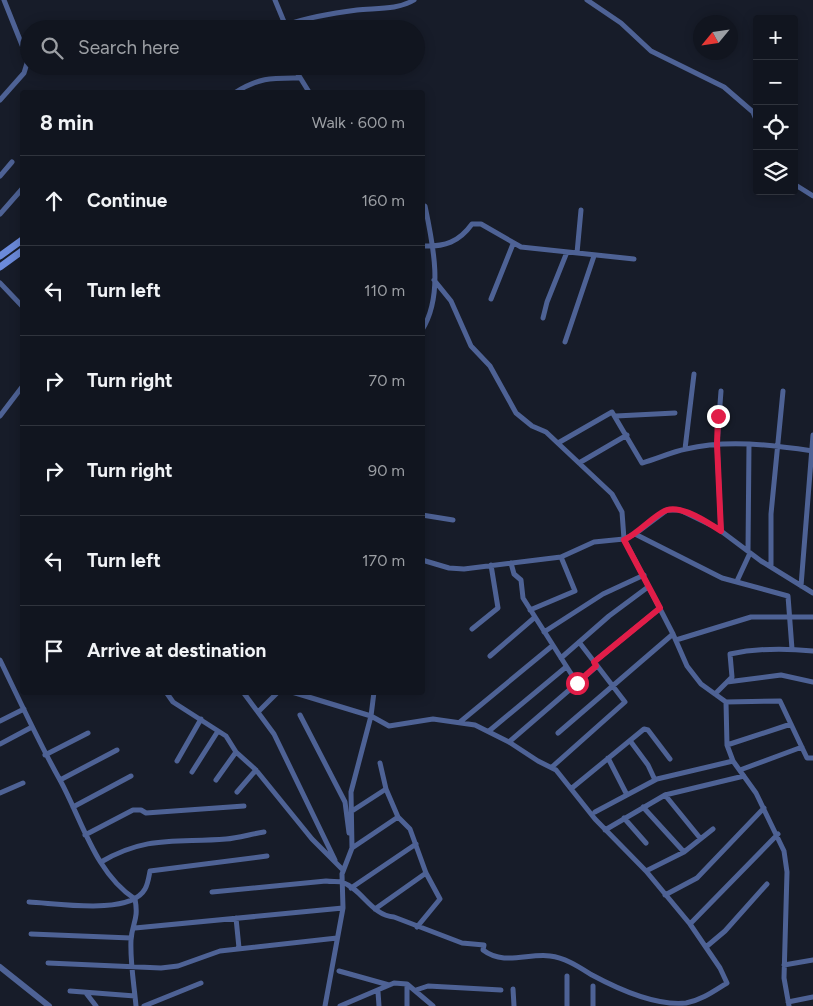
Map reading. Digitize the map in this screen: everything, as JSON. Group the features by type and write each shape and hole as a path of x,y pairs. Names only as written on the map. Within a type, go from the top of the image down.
{"main road":[{"path":"0,256 20,241"},
{"path":"0,267 20,252"}],"street":[{"path":"4,0 20,40"},
{"path":"275,0 283,20"},
{"path":"302,20 355,10 404,6 414,0"},
{"path":"587,0 621,24 651,51 724,87 753,112"},
{"path":"0,100 22,75"},
{"path":"298,75 308,90"},
{"path":"239,90 264,78 300,78"},
{"path":"0,176 12,162"},
{"path":"798,187 813,196"},
{"path":"0,214 20,191"},
{"path":"425,206 433,247 434,280 430,317 425,325"},
{"path":"577,253 580,210"},
{"path":"425,246 447,245 464,236 472,224 481,224 521,247 634,259"},
{"path":"491,299 513,244"},
{"path":"543,318 547,302 567,252"},
{"path":"565,342 594,256"},
{"path":"434,280 451,302 471,346 490,366 516,413 532,426 546,432 612,494 622,512 624,540 644,575 648,587 692,674 701,684 726,702 780,701 807,758 813,758"},
{"path":"0,282 20,304"},
{"path":"685,449 694,374"},
{"path":"0,416 20,390"},
{"path":"721,391 717,444 721,531"},
{"path":"771,567 771,514 783,391"},
{"path":"558,443 612,412 642,464 685,449 717,444 778,446 812,451"},
{"path":"616,416 675,413"},
{"path":"579,464 627,435"},
{"path":"801,586 813,435"},
{"path":"736,581 749,552 748,444"},
{"path":"425,561 449,568 464,569 561,557 594,542 624,540 667,510 680,510 721,531 771,567 813,593"},
{"path":"425,515 453,520"},
{"path":"635,534 722,578 788,596 788,616 792,649"},
{"path":"530,610 575,591 561,557"},
{"path":"511,563 514,574 522,580 522,598 577,683"},
{"path":"472,629 498,608 491,565"},
{"path":"544,632 603,594 644,575"},
{"path":"560,658 609,616 648,587"},
{"path":"509,742 660,608"},
{"path":"558,733 613,685 674,637 750,617 788,616 813,618"},
{"path":"490,656 534,618"},
{"path":"552,767 625,703 578,642"},
{"path":"460,722 552,646"},
{"path":"715,694 732,677 730,654 750,650 792,649 813,651"},
{"path":"0,660 45,756 74,808 85,835 102,862 128,894 135,899 138,913 131,938 131,967 136,1006"},
{"path":"489,731 566,667"},
{"path":"727,682 781,676 813,682"},
{"path":"168,695 172,702 226,736 236,752 256,770 312,839 342,868"},
{"path":"245,695 274,734 336,861"},
{"path":"258,712 275,695"},
{"path":"212,892 326,881 342,882 375,909 388,917 462,942 484,945 483,950 504,958 550,956 558,958 578,965 625,989 669,1005 698,1000 727,983 728,980 690,924 646,871 605,830 572,788 552,767 538,761 489,731 460,722 433,719 389,726 371,716 302,695"},
{"path":"342,868 352,848 353,784 371,716 374,695"},
{"path":"726,702 727,746 733,761 764,808 778,834 784,851 787,872 784,965 789,1004 813,997"},
{"path":"0,721 24,709"},
{"path":"300,715 345,802 349,841 348,852 342,868 343,908 324,1006"},
{"path":"177,761 201,719"},
{"path":"727,746 791,724"},
{"path":"0,744 32,727"},
{"path":"572,788 644,729 648,730 670,759"},
{"path":"192,772 218,731"},
{"path":"45,756 88,733"},
{"path":"630,742 650,768 655,780"},
{"path":"740,770 802,747"},
{"path":"60,780 117,750"},
{"path":"216,780 236,752"},
{"path":"608,758 627,795"},
{"path":"595,812 655,780 733,761"},
{"path":"380,763 386,788 398,817 410,829 426,872 440,899 417,927"},
{"path":"237,792 256,770"},
{"path":"74,808 131,776"},
{"path":"605,830 665,794 744,776"},
{"path":"0,793 23,783"},
{"path":"352,811 386,788"},
{"path":"665,794 700,838"},
{"path":"345,802 352,800"},
{"path":"85,835 133,810 141,810 146,813 244,806"},
{"path":"643,807 684,852"},
{"path":"665,895 697,878 764,808"},
{"path":"352,848 398,817"},
{"path":"624,818 646,843"},
{"path":"646,871 684,852 713,829"},
{"path":"102,862 135,845 178,840 227,839 264,832"},
{"path":"690,924 778,834"},
{"path":"351,888 416,844"},
{"path":"29,902 95,906 125,904 135,899 144,890 150,871 267,856"},
{"path":"375,909 426,872"},
{"path":"706,947 725,931 767,884"},
{"path":"135,928 343,908"},
{"path":"236,918 239,948"},
{"path":"31,934 131,938"},
{"path":"48,963 131,967 178,966 220,951 337,938"},
{"path":"784,965 813,960"},
{"path":"0,967 49,1006"},
{"path":"339,972 389,985 406,984 434,1006"},
{"path":"567,976 567,1006"},
{"path":"144,1006 201,983"},
{"path":"406,984 407,1006"},
{"path":"340,1006 378,992 389,985"},
{"path":"416,990 428,986 501,990"},
{"path":"593,986 593,1006"},
{"path":"513,989 514,1006"},
{"path":"70,991 135,996"},
{"path":"86,992 96,1006"},
{"path":"378,992 379,1006"}],"route":[{"path":"577,683 596,666 594,662 660,608 624,540 667,510 680,510 721,531 717,444 718,416"}]}
